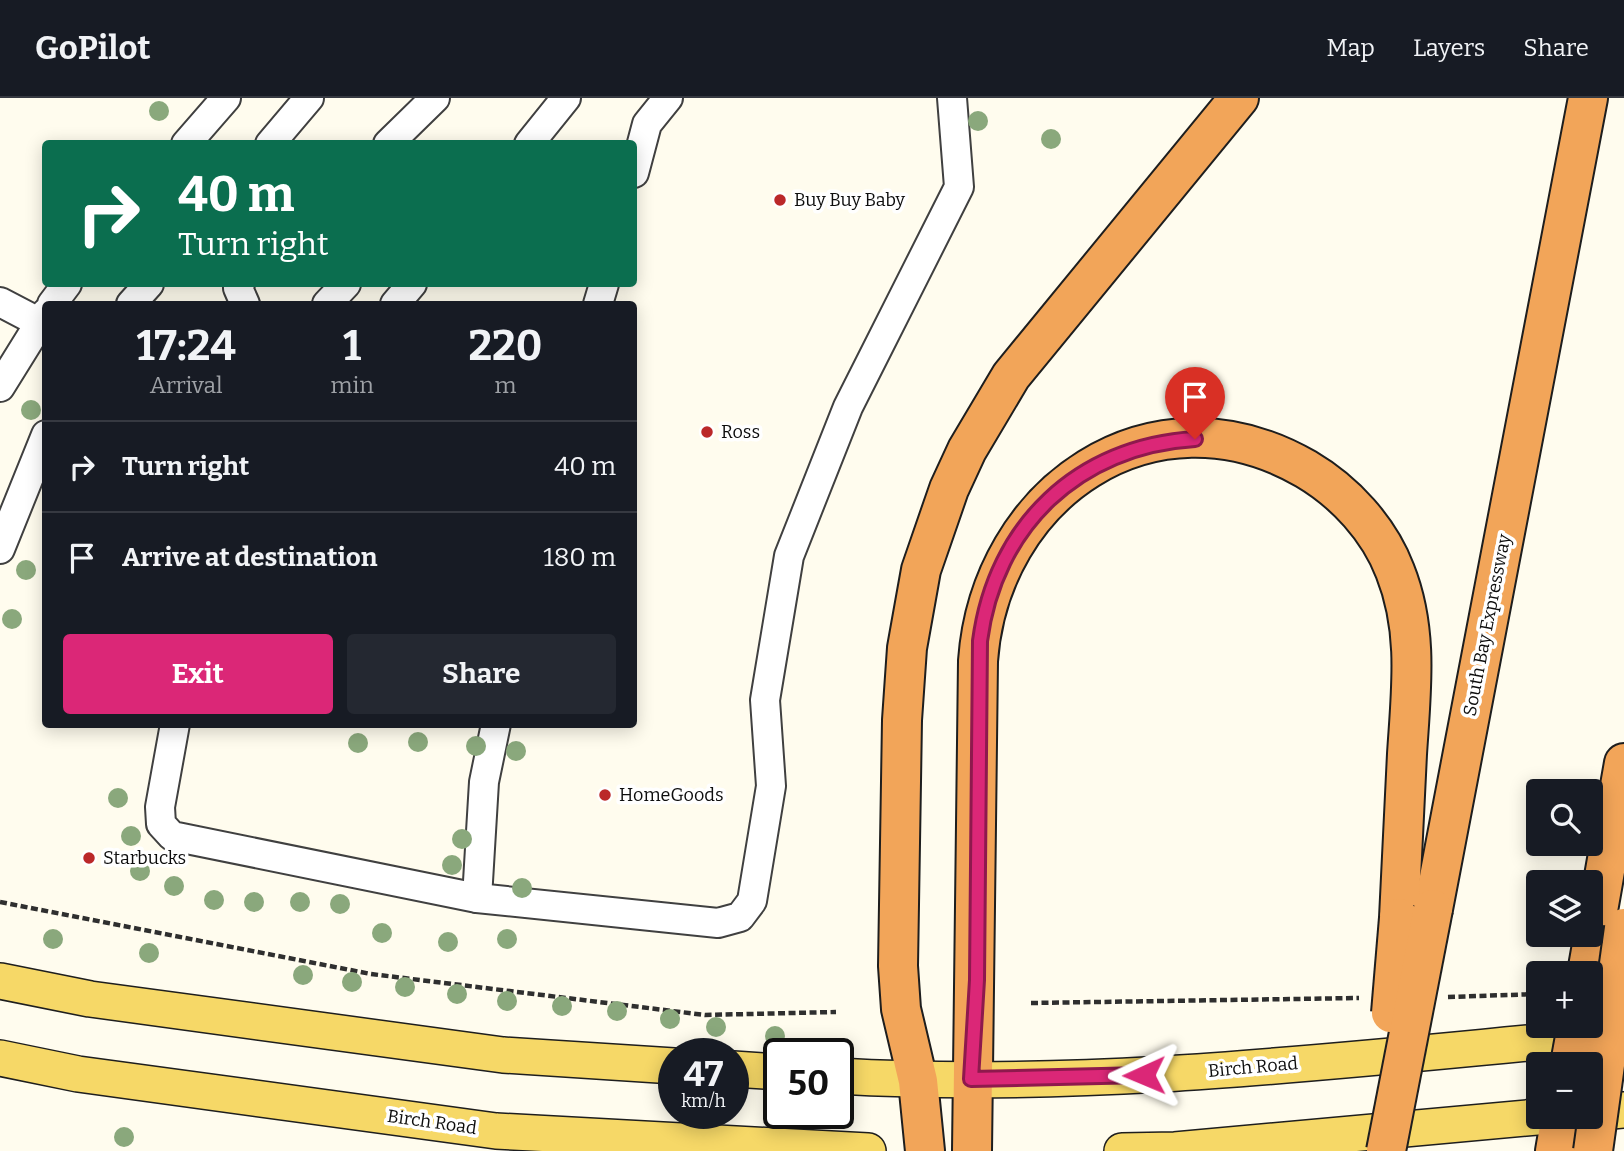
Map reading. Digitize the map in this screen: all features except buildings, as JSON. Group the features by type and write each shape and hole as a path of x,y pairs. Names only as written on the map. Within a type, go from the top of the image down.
{"highway":[{"path":"925,1151 918,1081 901,1009 898,966 902,720 912,612 934,529 967,450 1011,376 1239,98"},
{"name":"South Bay Expressway","path":"1386,1151 1416,913 1588,98"},
{"path":"972,1151 971,1079 977,980 978,661 982,621 997,573 1009,551 1039,510 1077,476 1121,453 1146,445 1195,439 1244,444 1268,451 1291,460 1332,487 1351,504 1382,544 1404,593 1413,645 1416,913 1380,1151"},
{"path":"1593,1151 1618,908 1612,833 1624,763"},
{"path":"1593,961 1618,908"},
{"path":"1555,1151 1559,1129"}],"main road":[{"path":"0,981 90,999 503,1055 658,1065"},
{"name":"Birch Road","path":"854,1077 918,1081 1171,1075 1624,1034"},
{"name":"Birch Road","path":"0,1058 78,1074 496,1130 868,1151"},
{"path":"1603,1112 1624,1110"},
{"path":"1122,1151 1175,1150 1526,1118"}],"street":[{"path":"189,140 226,98"},
{"path":"273,140 309,98"},
{"path":"392,140 435,98"},
{"path":"637,162 647,124 668,98"},
{"path":"174,728 160,807 161,824 172,836 422,884 477,898 718,923 740,917 752,901 771,786 765,700 789,556 848,407 959,187 951,98"},
{"path":"532,140 561,100"},
{"path":"134,301 146,287"},
{"path":"330,301 343,287"},
{"path":"398,301 409,287"},
{"path":"0,302 42,315"},
{"path":"0,387 42,322"},
{"path":"0,549 42,445"},
{"path":"477,898 484,782 494,728"}],"path":[{"path":"0,902 384,976 705,1015 836,1012"},
{"path":"1435,997 1526,994"},
{"path":"1031,1003 1367,998"}],"place":[{"name":"Buy Buy Baby","path":"780,200"},
{"name":"Ross","path":"707,432"},
{"name":"HomeGoods","path":"605,795"},
{"name":"Starbucks","path":"89,858"}],"route":[{"path":"1144,1075 971,1079 977,980 978,661 982,621 997,573 1023,529 1039,510 1077,476 1099,463 1146,445 1195,439"}]}
